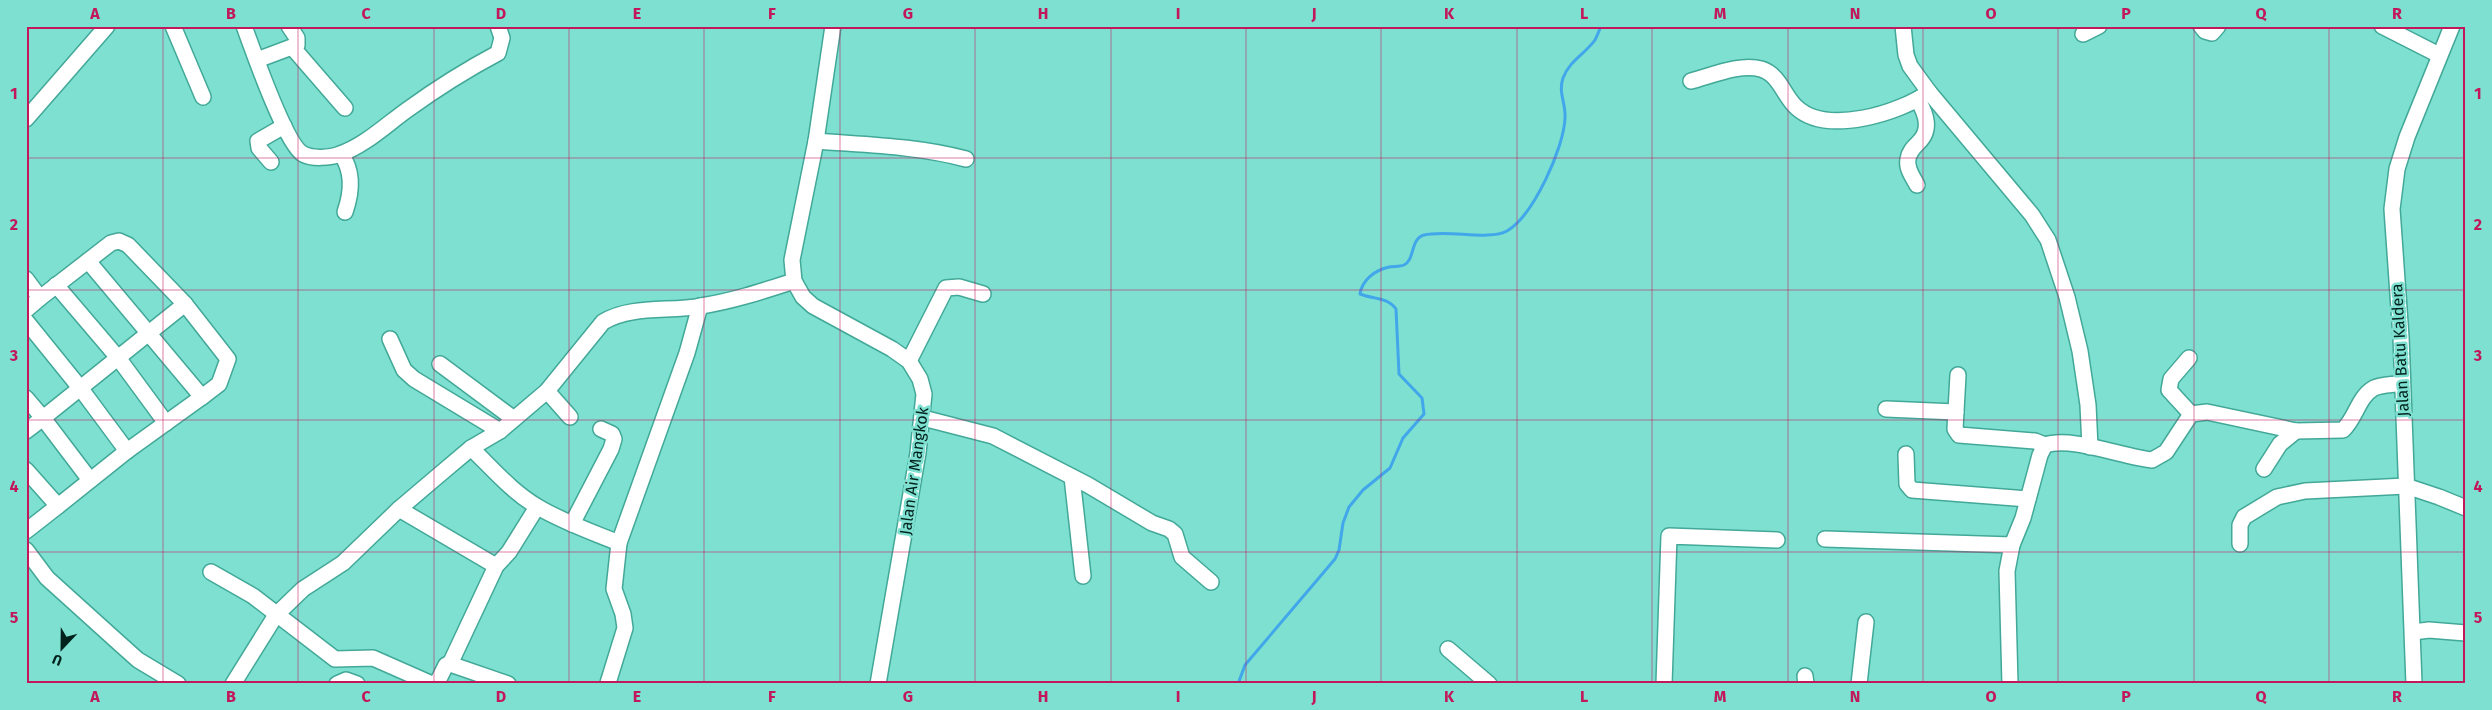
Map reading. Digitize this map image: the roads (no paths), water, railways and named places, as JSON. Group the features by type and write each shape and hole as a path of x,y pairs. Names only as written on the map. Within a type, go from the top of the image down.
{"street":[{"path":"26,119 107,26"},
{"path":"173,26 203,97"},
{"path":"244,26 284,126 294,146 302,154 316,157 341,154 354,148 433,91 498,53 502,38 498,26"},
{"path":"257,60 293,48 298,42 289,26"},
{"path":"233,684 276,615 302,589 343,563 399,508 471,448 500,430 547,391 596,329 610,318 634,312 700,306 753,295 794,281 792,260 816,141 833,26"},
{"path":"1903,26 1906,55 1924,96 2032,215 2048,240 2067,297 2080,351 2088,405 2090,447"},
{"path":"2083,34 2099,26"},
{"path":"2201,26 2205,31 2212,33 2218,26"},
{"path":"2382,26 2439,55"},
{"name":"Jalan Batu Kaldera","path":"2414,684 2393,199 2397,169 2407,136 2452,26"},
{"path":"293,48 345,108"},
{"path":"1691,81 1737,69 1754,67 1762,69 1770,72 1796,107 1812,117 1849,122 1924,96"},
{"path":"1916,185 1908,169 1908,159 1912,148 1924,134 1927,123 1924,96"},
{"path":"272,162 259,148 258,141 284,126"},
{"path":"816,141 895,146 942,152 966,159"},
{"path":"341,154 351,176 349,200 344,212"},
{"path":"26,310 111,243 119,241 128,245 185,304 228,359 219,384 126,452 26,531"},
{"path":"88,261 202,397"},
{"path":"26,279 40,298"},
{"name":"Jalan Air Mangkok","path":"794,281 803,297 813,306 888,346 909,361 920,379 924,394 923,418 899,571 878,684"},
{"path":"56,285 119,359 166,423"},
{"path":"909,361 946,288 959,287 983,294"},
{"path":"26,431 119,359 185,304"},
{"path":"602,684 609,683 625,628 623,614 614,589 619,543 687,353 700,306"},
{"path":"26,321 81,388 126,452"},
{"path":"390,339 404,370 414,379 500,430"},
{"path":"2189,358 2171,379 2169,390 2191,414"},
{"path":"440,364 514,419"},
{"path":"1958,375 1955,429 1958,435 2035,441 2045,445 2052,443 2090,447 2143,459 2159,458 2166,452 2191,414 2207,412 2296,431 2343,430 2350,423 2364,396 2376,388 2402,383"},
{"path":"547,391 570,417"},
{"path":"26,398 90,480"},
{"path":"1886,409 1956,412"},
{"path":"923,418 993,436 1072,476 1152,522 1173,531 1182,557 1210,582"},
{"path":"572,524 611,449 614,439 612,434 601,429"},
{"path":"2264,469 2280,444 2296,431"},
{"path":"2010,684 2007,571 2012,545 2028,499 2040,455 2045,445"},
{"path":"471,448 513,488 537,507 619,543"},
{"path":"1906,454 1907,484 1912,490 2028,499"},
{"path":"26,470 58,506"},
{"path":"1072,476 1083,576"},
{"path":"2240,544 2240,525 2244,517 2277,497 2305,491 2406,486 2466,508"},
{"path":"211,572 253,596 335,659 373,658 425,683 438,681 446,665 450,664 496,566 509,552 537,507"},
{"path":"399,508 496,566"},
{"path":"1664,684 1669,536 1777,540"},
{"path":"1825,539 2012,545"},
{"path":"26,550 47,578 123,647 138,660 178,684"},
{"path":"1859,684 1866,622"},
{"path":"2413,632 2429,630 2466,633"},
{"path":"1448,649 1489,684"},
{"path":"450,664 470,678 508,684"},
{"path":"338,684 346,680 357,684"}],"waterway":[{"path":"1238,684 1245,665 1335,559 1339,550 1343,523 1349,507 1363,490 1390,468 1403,438 1424,414 1422,398 1399,374 1396,309 1389,302 1360,294 1363,284 1370,276 1379,271 1389,267 1402,266 1407,262 1410,259 1414,245 1424,235 1444,233 1499,234 1507,231 1517,223 1537,197 1559,146 1565,118 1561,88 1563,78 1570,66 1595,40 1601,26"}]}
